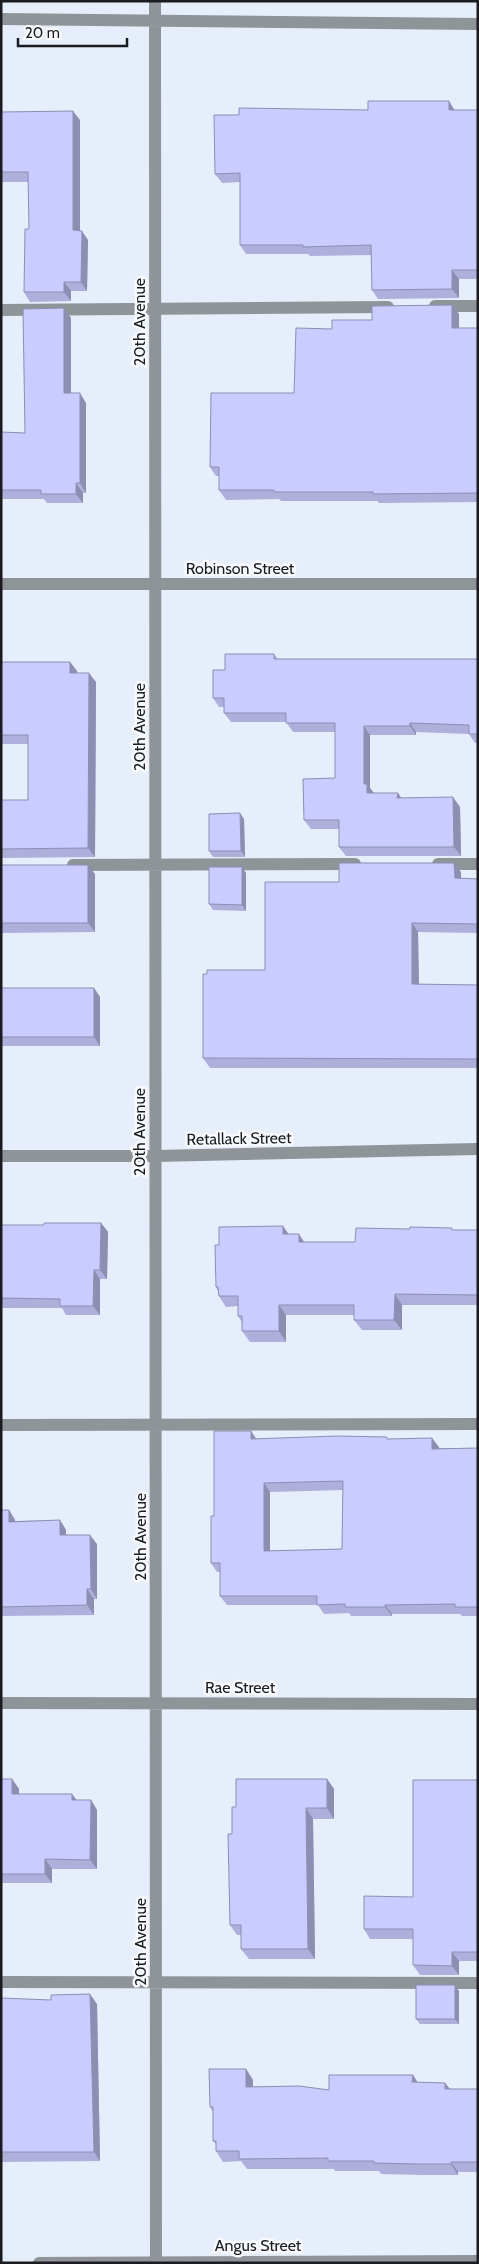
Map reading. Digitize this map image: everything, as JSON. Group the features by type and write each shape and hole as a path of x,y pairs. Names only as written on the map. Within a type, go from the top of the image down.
{"street":[{"name":"20th Avenue","path":"155,1 156,2262"},
{"path":"1,19 478,24"},
{"path":"1,310 400,306"},
{"path":"419,306 478,306"},
{"name":"Robinson Street","path":"1,584 478,584"},
{"path":"59,865 370,864"},
{"path":"429,864 478,864"},
{"name":"Retallack Street","path":"1,1156 156,1156 478,1149"},
{"path":"1,1425 478,1424"},
{"name":"Rae Street","path":"1,1704 478,1704"},
{"path":"1,1982 478,1982"},
{"name":"Angus Street","path":"39,2263 478,2261"}],"building":[{"path":"368,101 449,101 449,110 478,110 478,270 452,270 452,289 372,290 371,245 303,247 303,245 240,245 240,173 215,174 214,115 239,115 239,108 368,110"},
{"path":"73,111 73,230 82,231 81,282 64,282 64,292 24,292 25,229 29,229 28,172 1,172 1,112"},
{"path":"452,305 452,328 478,328 478,493 373,494 373,492 219,490 219,467 210,467 211,393 294,393 296,328 332,329 332,320 372,320 372,306"},
{"path":"64,308 64,393 80,393 80,483 76,483 76,494 41,494 41,490 1,490 1,432 25,433 23,309"},
{"path":"225,654 274,654 274,659 478,659 478,734 469,734 469,725 410,723 410,726 364,726 364,784 367,784 367,793 398,793 397,798 453,797 454,847 339,847 339,820 304,820 303,779 335,778 335,723 286,723 286,713 224,713 224,698 213,698 213,670 225,670"},
{"path":"1,662 70,662 70,673 89,673 88,848 1,849 1,800 28,800 28,735 1,735"},
{"path":"240,813 241,851 209,851 209,814"},
{"path":"339,863 454,863 455,878 478,879 478,924 412,923 412,984 478,985 478,1059 203,1058 203,974 207,974 207,970 265,970 265,882 339,882"},
{"path":"1,865 88,865 88,923 1,923"},
{"path":"209,867 242,867 242,905 209,904"},
{"path":"1,988 94,988 94,1037 1,1037"},
{"path":"44,1223 101,1223 100,1270 94,1270 93,1306 60,1306 60,1299 1,1298 1,1225 44,1225"},
{"path":"283,1226 283,1234 299,1234 299,1242 355,1242 356,1228 410,1229 410,1227 478,1230 478,1295 395,1294 394,1320 354,1320 354,1305 279,1305 279,1331 242,1331 242,1316 238,1316 238,1296 219,1296 218,1287 216,1287 215,1245 219,1245 219,1227"},
{"path":"214,1431 251,1431 251,1439 337,1436 387,1437 387,1439 432,1438 432,1449 478,1448 478,1607 455,1607 455,1604 345,1607 345,1604 317,1605 317,1596 220,1596 220,1563 211,1563 211,1516 214,1516","holes":["343,1481 342,1549 264,1551 264,1483"]},
{"path":"1,1510 9,1510 9,1522 60,1520 60,1535 90,1535 91,1589 87,1589 87,1605 1,1607"},
{"path":"1,1779 12,1779 12,1794 72,1794 72,1800 91,1800 90,1860 45,1859 45,1874 1,1874"},
{"path":"236,1779 327,1779 327,1808 306,1808 308,1949 241,1949 241,1925 230,1925 228,1834 232,1834 232,1807 236,1807"},
{"path":"413,1780 478,1780 478,1952 452,1952 452,1966 413,1965 413,1929 364,1929 364,1896 413,1897"},
{"path":"416,1985 455,1985 455,2019 416,2019"},
{"path":"90,1994 94,2152 1,2152 1,1998 51,2000 51,1995"},
{"path":"209,2069 246,2069 246,2087 299,2086 329,2090 329,2075 413,2075 412,2082 445,2083 445,2089 478,2089 478,2162 417,2164 374,2163 374,2161 328,2161 328,2158 239,2159 239,2151 216,2151 216,2141 213,2141 213,2107 210,2107"}]}
